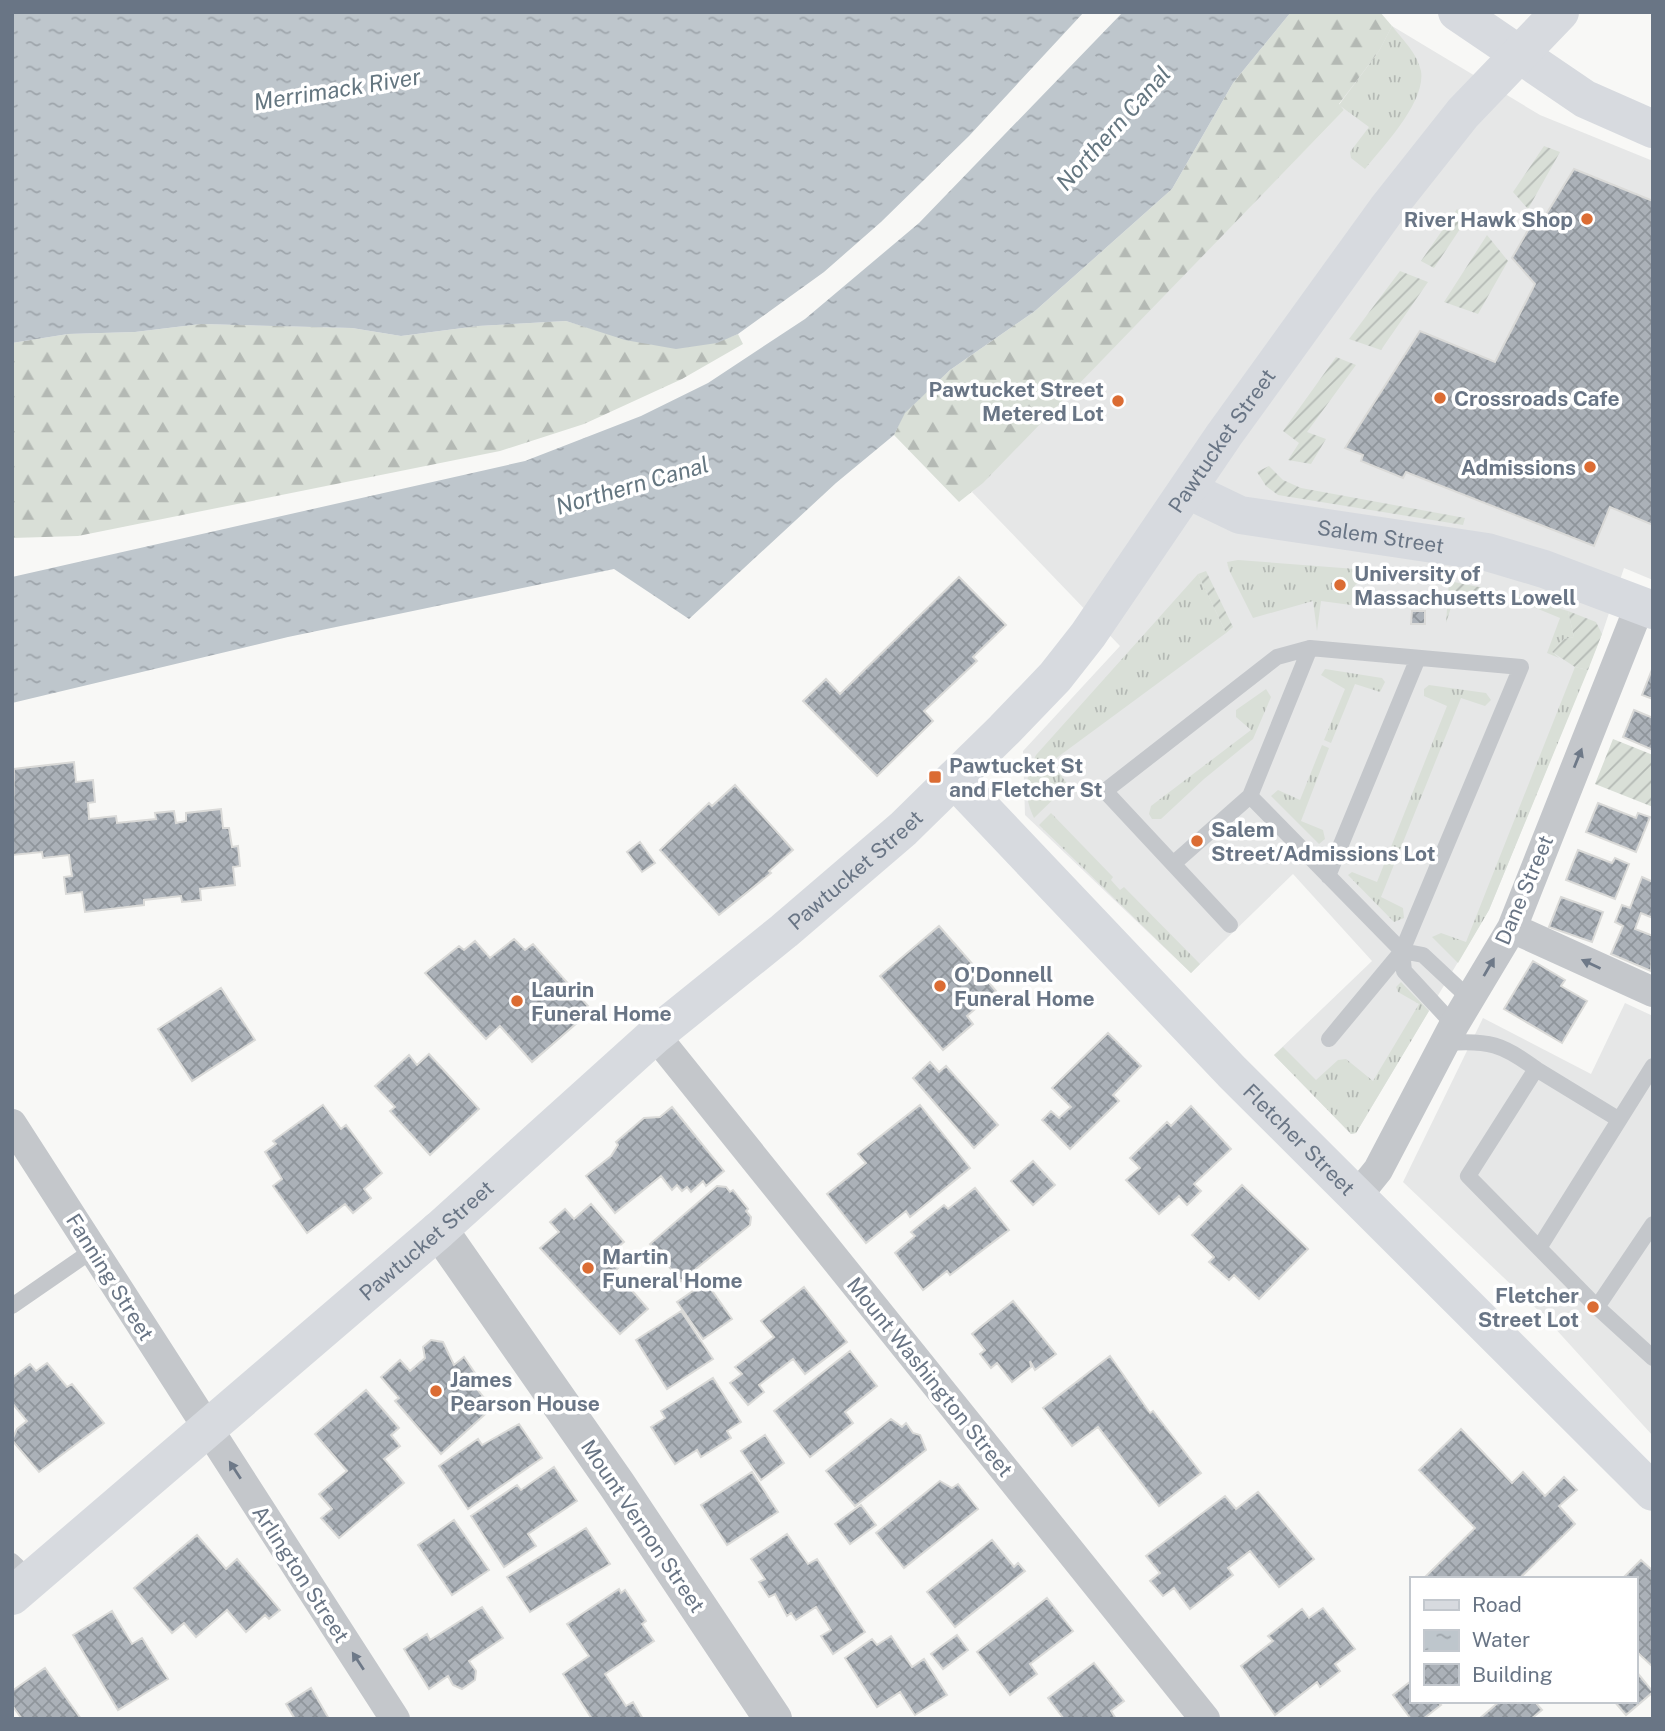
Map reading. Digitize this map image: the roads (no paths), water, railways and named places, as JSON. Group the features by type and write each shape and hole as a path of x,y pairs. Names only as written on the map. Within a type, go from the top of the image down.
{"main road":[{"path":"1457,12 1585,99 1653,129"},
{"name":"Pawtucket Street","path":"19,1579 208,1430 439,1230 655,1035 784,931 903,829 1055,677 1114,599 1188,489 1387,209 1463,113 1560,12"},
{"name":"Salem Street","path":"1188,489 1240,515 1487,552 1544,569 1646,607"},
{"name":"Fletcher Street","path":"954,779 1232,1072 1653,1492"}],"street":[{"name":"Dane Street","path":"1357,1196 1378,1170 1470,999 1512,928 1646,607"},
{"path":"1512,928 1653,992"},
{"name":"Mount Washington Street","path":"655,1035 1205,1719"},
{"name":"Fanning Street","path":"12,1124 208,1430"},
{"name":"Mount Vernon Street","path":"439,1230 617,1485 773,1719"},
{"name":"Arlington Street","path":"208,1430 395,1719"}],"lane":[{"path":"1173,864 1250,796 1310,648"},
{"path":"1230,925 1105,791 1277,657 1310,648 1521,667 1402,951 1329,1039"},
{"path":"1328,876 1418,658"},
{"path":"1250,796 1402,951 1423,955 1470,999"},
{"path":"1402,951 1404,971 1451,1034 1512,1051 1536,1069 1618,1119"},
{"path":"1539,1248 1653,1066"},
{"path":"1536,1069 1468,1176 1597,1307 1653,1358"},
{"path":"1597,1307 1653,1224"},
{"path":"12,1306 93,1250"}],"water":[{"name":"Merrimack River","path":"12,12 1084,12 969,136 881,222 824,272 738,334 717,343 676,349 625,340 566,321 478,326 401,336 352,328 201,324 135,332 68,334 12,343"},
{"name":"Northern Canal","path":"1123,12 1291,12 1233,83 1172,189 1035,311 950,370 905,413 894,435 836,483 689,619 614,569 288,637 12,703 12,577 525,461 641,416 708,383 805,319 919,223"}],"place":[{"name":"River Hawk Shop","path":"1587,219"},
{"name":"Crossroads Cafe","path":"1440,398"},
{"name":"Pawtucket Street Metered Lot","path":"1118,401"},
{"name":"Admissions","path":"1590,467"},
{"name":"University of Massachusetts Lowell","path":"1340,585"},
{"name":"Pawtucket St and Fletcher St","path":"935,777"},
{"name":"Salem Street/Admissions Lot","path":"1197,841"},
{"name":"O'Donnell Funeral Home","path":"940,986"},
{"name":"Laurin Funeral Home","path":"517,1001"},
{"name":"Martin Funeral Home","path":"588,1268"},
{"name":"Fletcher Street Lot","path":"1593,1307"},
{"name":"James Pearson House","path":"436,1391"}]}
